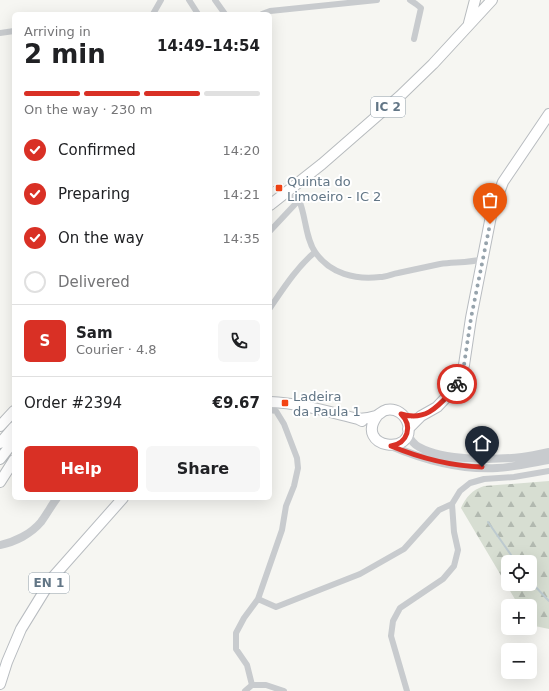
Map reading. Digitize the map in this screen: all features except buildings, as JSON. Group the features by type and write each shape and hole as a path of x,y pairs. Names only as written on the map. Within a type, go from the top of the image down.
{"main road":[{"path":"468,26 475,0"},
{"name":"IC 2","path":"272,203 285,192 302,181 400,96 433,64 492,0"},
{"path":"272,402 286,402 358,419 372,431 377,440 391,446 401,442 420,416 437,407 455,388 464,365 471,318 492,211 503,182 549,114"},
{"name":"IC 2","path":"272,212 294,198 302,181"},
{"path":"372,431 373,423 381,412 391,410 401,414 420,416"},
{"path":"0,426 12,413"},
{"path":"401,414 408,423 408,431"},
{"path":"358,419 377,416"},
{"path":"0,459 12,432"},
{"path":"0,482 12,463"},
{"name":"EN 1","path":"0,684 7,662 21,629 53,577 121,500"}],"street":[{"path":"154,12 161,0"},
{"path":"189,0 197,12"},
{"path":"215,0 224,12"},
{"path":"267,12 338,2 377,0"},
{"path":"410,0 421,8 414,39"},
{"path":"0,32 12,31"},
{"path":"272,228 294,198 302,208 310,242 315,252 323,261 334,269 350,277 366,279 382,277 442,264 472,262 483,259"},
{"path":"272,305 294,276 315,252"},
{"path":"256,691 255,684 247,665 236,649 236,632 258,599 282,530 286,506 294,486 298,468 297,458 284,424 276,411 272,410"},
{"path":"408,431 413,443 418,447 442,455 469,459 496,460 524,457 549,452"},
{"path":"391,446 429,459 469,467 496,468 524,465 549,460"},
{"path":"258,599 276,607 360,574 404,549 439,510 452,504 460,491 470,483 484,478 514,477 549,471"},
{"path":"0,545 8,544 31,532 56,500"},
{"path":"408,691 392,636 393,621 400,608 443,579 454,566 458,550 454,532 452,504"},
{"path":"0,539 19,538"},
{"path":"245,691 255,684 266,685 284,691"}],"path":[{"path":"272,188 276,184 284,184 279,188"}],"green space":[{"path":"549,481 549,629 537,626 537,599 515,599 510,591 537,591 537,555 501,555 501,576 461,508 470,494 484,486"}],"waterway":[{"path":"488,522 511,555"},
{"path":"537,588 549,601"}],"way so far":[{"path":"457,384 464,365 471,318 490,224"}],"place":[{"name":"Quinta do Limoeiro - IC 2","path":"279,188"},
{"name":"Ladeira da Paula 1","path":"285,403"}],"route":[{"path":"457,384 437,407 430,412 420,416 401,414 408,423 407,433 401,442 391,446 411,454 440,462 469,467 482,467"}]}
